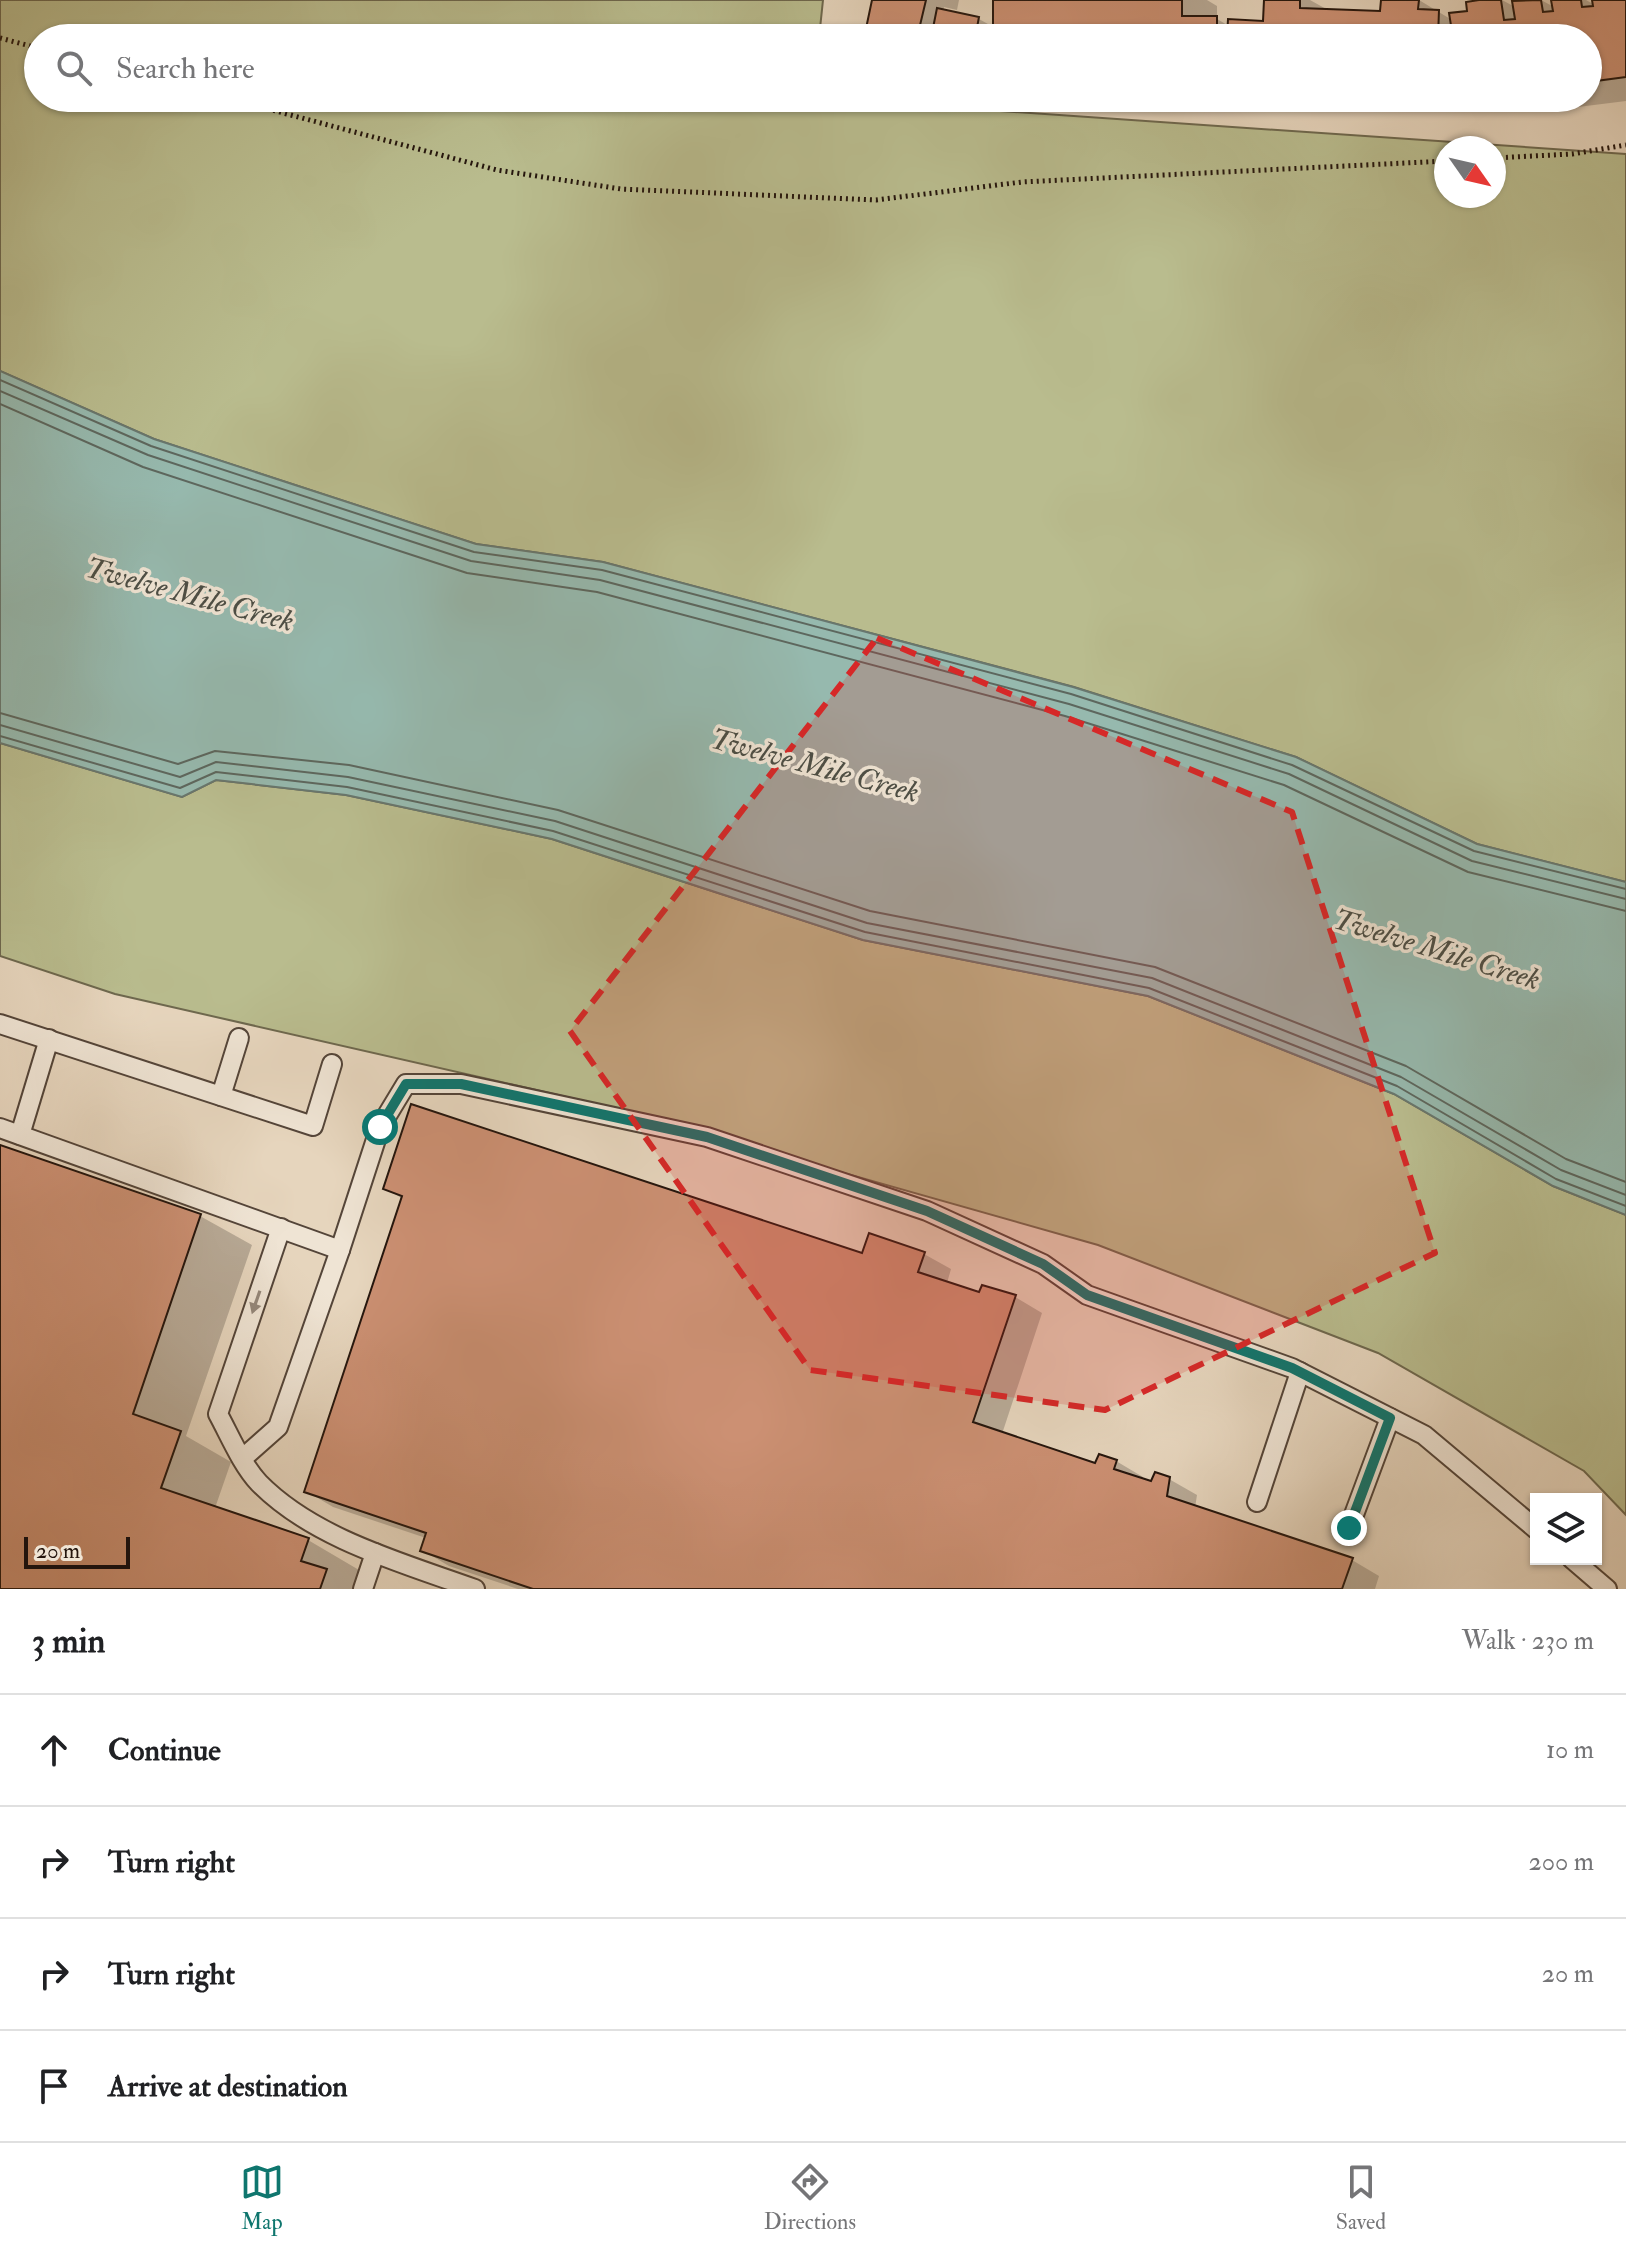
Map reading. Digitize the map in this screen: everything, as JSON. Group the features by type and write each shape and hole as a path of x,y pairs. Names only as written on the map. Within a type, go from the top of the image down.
{"lane":[{"path":"0,1024 313,1126 332,1064"},
{"path":"221,1096 239,1038"},
{"path":"20,1135 49,1039"},
{"path":"243,1458 278,1427 380,1127 406,1084 461,1084 707,1137 927,1211 1043,1264 1087,1295 1300,1372 1424,1435 1530,1524"},
{"path":"0,1128 340,1250"},
{"path":"281,1228 218,1414 258,1481 298,1516 375,1553 475,1589"},
{"path":"1257,1502 1300,1372"},
{"path":"1349,1528 1390,1418"},
{"path":"363,1589 375,1553"},
{"path":"1579,1565 1607,1589"}],"path":[{"path":"0,38 24,44"},
{"path":"280,112 497,170 621,189 876,200 1022,182 1434,162"},
{"path":"1506,157 1572,154 1626,145"}],"highlighted area":[{"path":"877,638 1292,812 1435,1253 1105,1410 810,1370 570,1031"}],"green space":[{"path":"0,0 823,0 820,24 24,24 24,112 1016,112 1434,141 1434,208 1506,208 1506,146 1626,154 1626,882 1477,844 1296,757 1074,687 603,562 476,544 154,439 0,371"},
{"path":"0,743 182,797 216,780 346,795 552,839 863,940 1148,996 1394,1094 1553,1186 1626,1215 1626,1515 1584,1471 1378,1353 1098,1245 615,1108 115,994 0,956"}],"water":[{"name":"Twelve Mile Creek","path":"0,371 154,439 476,544 603,562 1073,687 1296,757 1477,844 1626,882 1626,1215 1553,1186 1394,1094 1148,996 863,940 552,839 346,795 216,780 182,797 0,743"}],"building":[{"path":"872,0 926,0 920,24 867,24"},
{"path":"993,0 1182,0 1182,16 1217,16 1217,24 993,24"},
{"path":"1264,0 1300,0 1300,8 1380,11 1381,0 1419,0 1418,9 1439,10 1438,24 1228,24 1228,19 1263,21"},
{"path":"1501,0 1504,20 1515,19 1512,1 1541,0 1543,12 1553,11 1551,0 1581,0 1582,7 1593,6 1592,0 1626,0 1626,77 1602,80 1602,24 1451,24 1449,13 1467,11 1466,2"},
{"path":"937,8 979,17 978,24 934,24"},
{"path":"411,1104 862,1253 869,1233 925,1252 918,1272 979,1292 982,1285 1016,1295 973,1422 1095,1463 1099,1454 1117,1460 1114,1469 1151,1481 1155,1472 1170,1477 1167,1496 1353,1558 1342,1589 533,1589 420,1551 426,1533 304,1492 402,1196 383,1189"},
{"path":"0,1145 201,1214 133,1414 181,1431 161,1488 309,1538 301,1561 327,1569 320,1589 0,1589"}],"route":[{"path":"380,1127 406,1084 461,1084 707,1137 927,1211 1043,1264 1087,1295 1292,1368 1390,1418 1349,1528"}]}
